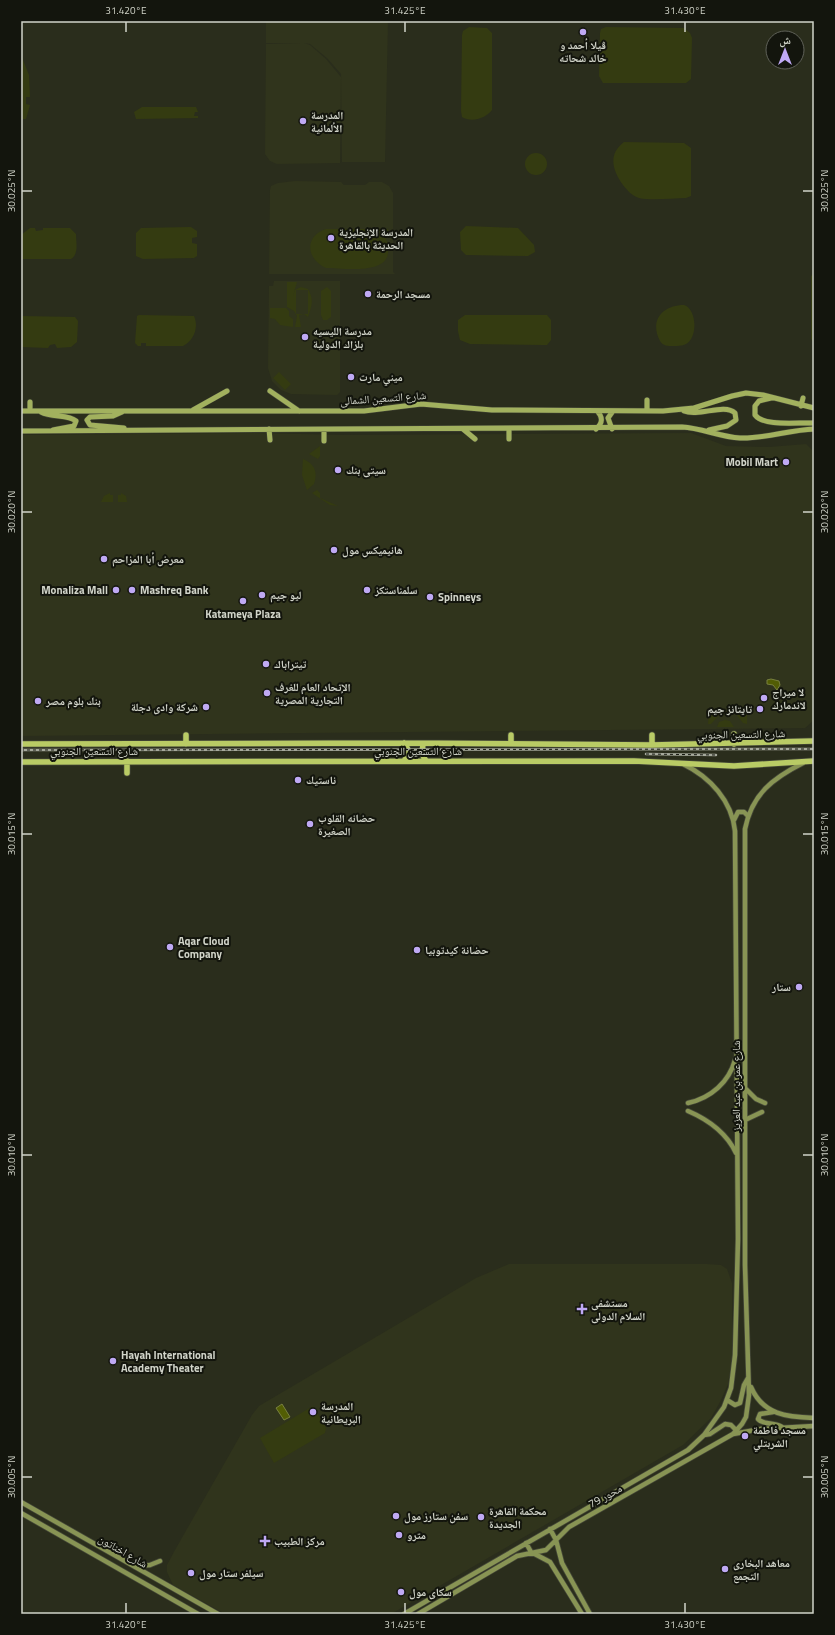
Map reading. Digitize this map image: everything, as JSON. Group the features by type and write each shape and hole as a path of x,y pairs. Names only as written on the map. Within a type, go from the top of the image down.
{"highway":[{"path":"734,734 734,744"},
{"path":"186,735 186,744"},
{"path":"511,735 511,744"},
{"path":"652,735 652,745"},
{"name":"شارع التسعين الجنوبي","path":"21,744 404,743 652,745 814,741"},
{"path":"404,743 407,746 408,753 404,761"},
{"path":"423,744 422,754 426,761"},
{"path":"127,761 127,773"},
{"name":"شارع التسعين الجنوبي","path":"21,762 618,761 734,766 814,761"}],"main road":[{"path":"193,410 226,391"},
{"path":"270,391 300,411"},
{"name":"شارع التسعين الشمالى","path":"21,411 371,411 421,404 472,409 613,411 681,410 701,406 739,394 755,394 814,408"},
{"path":"774,398 756,403 754,412 757,418 767,422 814,422"},
{"path":"801,406 803,398"},
{"path":"647,400 647,410"},
{"path":"30,402 30,411"},
{"path":"681,410 698,413 728,409 735,413 736,420 731,425 708,430"},
{"path":"596,429 601,424 602,419 597,410"},
{"path":"41,411 50,416 73,419 76,421 74,426 60,427 51,431"},
{"path":"123,411 113,416 90,417 87,422 90,425 119,427 132,430"},
{"path":"612,429 608,418 613,411"},
{"path":"21,431 612,429 682,427 708,430 733,437 747,438 794,430 814,429"},
{"path":"269,429 270,440"},
{"path":"463,429 475,439"},
{"path":"509,429 509,439"},
{"path":"324,430 324,441"},
{"name":"شارع عمر بن عبد العزيز","path":"735,1432 742,1424 748,1410 745,1265 746,1088 744,844 748,816 758,797 771,781 806,761"},
{"name":"شارع عمر بن عبد العزيز","path":"680,763 698,772 714,786 728,806 734,820 736,870 738,1185 735,1355 731,1388 720,1414"},
{"path":"734,820 738,812 744,812 748,816"},
{"path":"688,1104 706,1097 721,1085 732,1070 737,1052"},
{"path":"746,1088 756,1098 765,1103"},
{"path":"688,1111 704,1118 719,1129 732,1144 737,1154"},
{"path":"745,1120 762,1112"},
{"path":"738,1185 745,1185"},
{"path":"727,1400 735,1405 740,1403 744,1385 748,1380 759,1402 773,1412 788,1417 814,1418"},
{"path":"773,1412 760,1414 758,1416 759,1420 775,1423 782,1428"},
{"name":"محور 79","path":"404,1614 676,1457 696,1444 704,1436 720,1414"},
{"path":"704,1436 710,1434 727,1423 733,1426 735,1432"},
{"name":"محور 79","path":"418,1614 517,1556 546,1550 569,1527 735,1432 814,1426"},
{"name":"شارع اخناتون","path":"21,1502 218,1614"},
{"name":"شارع اخناتون","path":"21,1513 198,1614"},
{"path":"550,1529 556,1540 559,1557 590,1614"},
{"path":"526,1543 531,1552 550,1562 582,1614"},
{"path":"550,1562 559,1557"},
{"path":"132,1566 150,1565 160,1561"}],"shaded area":[{"path":"266,21 388,21 385,162 342,162 341,74 327,58 310,44 304,43 310,45 326,59 341,77 340,163 277,164 270,161 265,154 266,44 301,43 266,43"},
{"path":"469,27 487,28 492,33 492,110 483,117 474,120 462,117 461,111 462,35 463,31"},
{"path":"606,27 684,28 690,33 692,38 691,79 686,83 603,83 599,76 600,33 601,29"},
{"path":"21,55 29,75 30,97 26,97 26,104 30,105 26,119 21,119"},
{"path":"142,107 196,107 198,112 195,112 194,116 198,116 198,118 136,119 134,112"},
{"path":"814,117 814,162 812,157 812,121"},
{"path":"624,142 684,143 691,148 691,196 686,198 650,199 639,198 632,194 616,174 613,162 616,152"},
{"path":"536,153 544,156 547,164 544,172 536,175 528,172 525,164 528,156"},
{"name":"المدرسة الإنجليزية الحديثة بالقاهرة","path":"295,181 341,182 344,185 365,185 369,182 382,182 389,186 393,193 393,272 395,274 269,274 271,186 278,183"},
{"path":"466,226 518,228 534,245 535,252 528,256 466,255 461,250 460,232"},
{"path":"191,227 197,231 197,237 192,238 192,243 197,244 197,256 194,258 143,259 136,256 136,233 141,228"},
{"path":"30,228 35,228 36,231 43,230 43,228 70,228 76,234 76,248 74,257 71,259 21,259 21,235"},
{"path":"326,229 388,229 388,232 381,233 388,244 388,253 385,260 380,265 362,269 326,268 314,259 310,248 314,237 319,232"},
{"path":"814,273 814,343 811,339 811,276"},
{"name":"مدرسة الليسيه بلزاك الدولية","path":"274,281 340,281 340,392 337,395 291,394 281,390 272,381 268,368 269,286 273,286"},
{"path":"287,282 297,282 293,296 295,290 301,287 308,289 312,300 311,306 308,317 304,314 299,315 301,327 295,327 297,316 294,311 287,307","holes":["296,290 308,290 308,314 296,314"]},
{"path":"327,287 331,291 331,317 327,320 323,320 321,315 321,291"},
{"path":"684,305 688,308 694,318 693,336 690,341 684,345 664,345 661,343 657,333 657,320 664,311 676,306"},
{"path":"270,308 286,308 289,311 289,316 293,319 293,327 280,325 275,319 270,318"},
{"path":"465,315 547,315 551,320 551,340 547,345 470,344 460,340 458,331 458,320"},
{"path":"21,316 75,317 78,321 77,342 71,347 57,348 55,344 50,345 48,348 21,347"},
{"path":"137,316 194,316 196,329 190,341 183,346 146,346 146,343 141,343 141,346 138,346 135,343"},
{"path":"279,372 291,384 285,390 273,378"},
{"path":"254,433 345,435 691,433 726,446 769,447 806,444 814,452 814,720 805,728 21,736 21,435"},
{"path":"320,446 320,456 318,459 309,454"},
{"path":"303,459 313,466 316,476 314,484 307,490 302,475"},
{"path":"317,490 320,493 320,498 338,506 330,505 312,493"},
{"path":"110,493 110,495 113,495 113,502 101,502 104,496"},
{"path":"121,493 126,496 127,502 118,502 118,495 121,495"},
{"path":"771,679 779,681 780,685 777,690 773,685 767,684 767,680"},
{"path":"709,712 718,712 720,714 711,724 708,724"},
{"path":"737,712 747,712 747,724 743,723 736,714"},
{"path":"725,720 730,721 734,727 717,727 719,722"},
{"path":"509,1264 706,1264 721,1265 727,1269 732,1283 732,1359 728,1384 711,1418 683,1445 391,1614 225,1614 173,1585 167,1572 167,1565 252,1415 259,1406 476,1278"},
{"path":"282,1404 290,1417 284,1420 276,1408"},
{"path":"313,1406 326,1428 325,1433 274,1463 260,1438"}],"railway":[{"path":"21,750 814,749"},
{"path":"646,754 716,755"}],"place":[{"name":"ڤيلا أحمد و خالد شحاته","path":"583,32"},
{"name":"المدرسة الألمانية","path":"303,121"},
{"name":"المدرسة الإنجليزية الحديثة بالقاهرة","path":"331,238"},
{"name":"مسجد الرحمة","path":"368,294"},
{"name":"مدرسة الليسيه بلزاك الدولية","path":"305,337"},
{"name":"ميني مارت","path":"351,377"},
{"name":"Mobil Mart","path":"786,462"},
{"name":"سيتى بنك","path":"338,470"},
{"name":"هانيميكس مول","path":"334,550"},
{"name":"معرض أبا المزاحم","path":"104,559"},
{"name":"Monaliza Mall","path":"116,590"},
{"name":"Mashreq Bank","path":"132,590"},
{"name":"سلمناستكز","path":"367,590"},
{"name":"ليو جيم","path":"262,595"},
{"name":"Spinneys","path":"430,597"},
{"name":"Katameya Plaza","path":"243,601"},
{"name":"تيتراباك","path":"266,664"},
{"name":"الإتحاد العام للغرف التجارية المصرية","path":"267,693"},
{"name":"لا ميراج لاندمارك","path":"764,698"},
{"name":"بنك بلوم مصر","path":"38,701"},
{"name":"شركة وادى دجلة","path":"206,707"},
{"name":"تايتانز جيم","path":"760,709"},
{"name":"ناستيك","path":"298,780"},
{"name":"حضانه القلوب الصغيرة","path":"310,824"},
{"name":"Aqar Cloud Company","path":"170,947"},
{"name":"حضانة كيدتوبيا","path":"417,950"},
{"name":"ستار","path":"799,987"},
{"name":"مستشفى السلام الدولى","path":"582,1309"},
{"name":"Hayah International Academy Theater","path":"113,1361"},
{"name":"المدرسة البريطانية","path":"313,1412"},
{"name":"مسجد فاطمة الشربتلي","path":"745,1436"},
{"name":"سفن ستارز مول","path":"396,1516"},
{"name":"محكمة القاهرة الجديدة","path":"481,1517"},
{"name":"مترو","path":"399,1535"},
{"name":"مركز الطبيب","path":"265,1541"},
{"name":"معاهد البخارى التجمع","path":"725,1569"},
{"name":"سيلفر ستار مول","path":"191,1573"},
{"name":"سكاى مول","path":"401,1592"}]}
